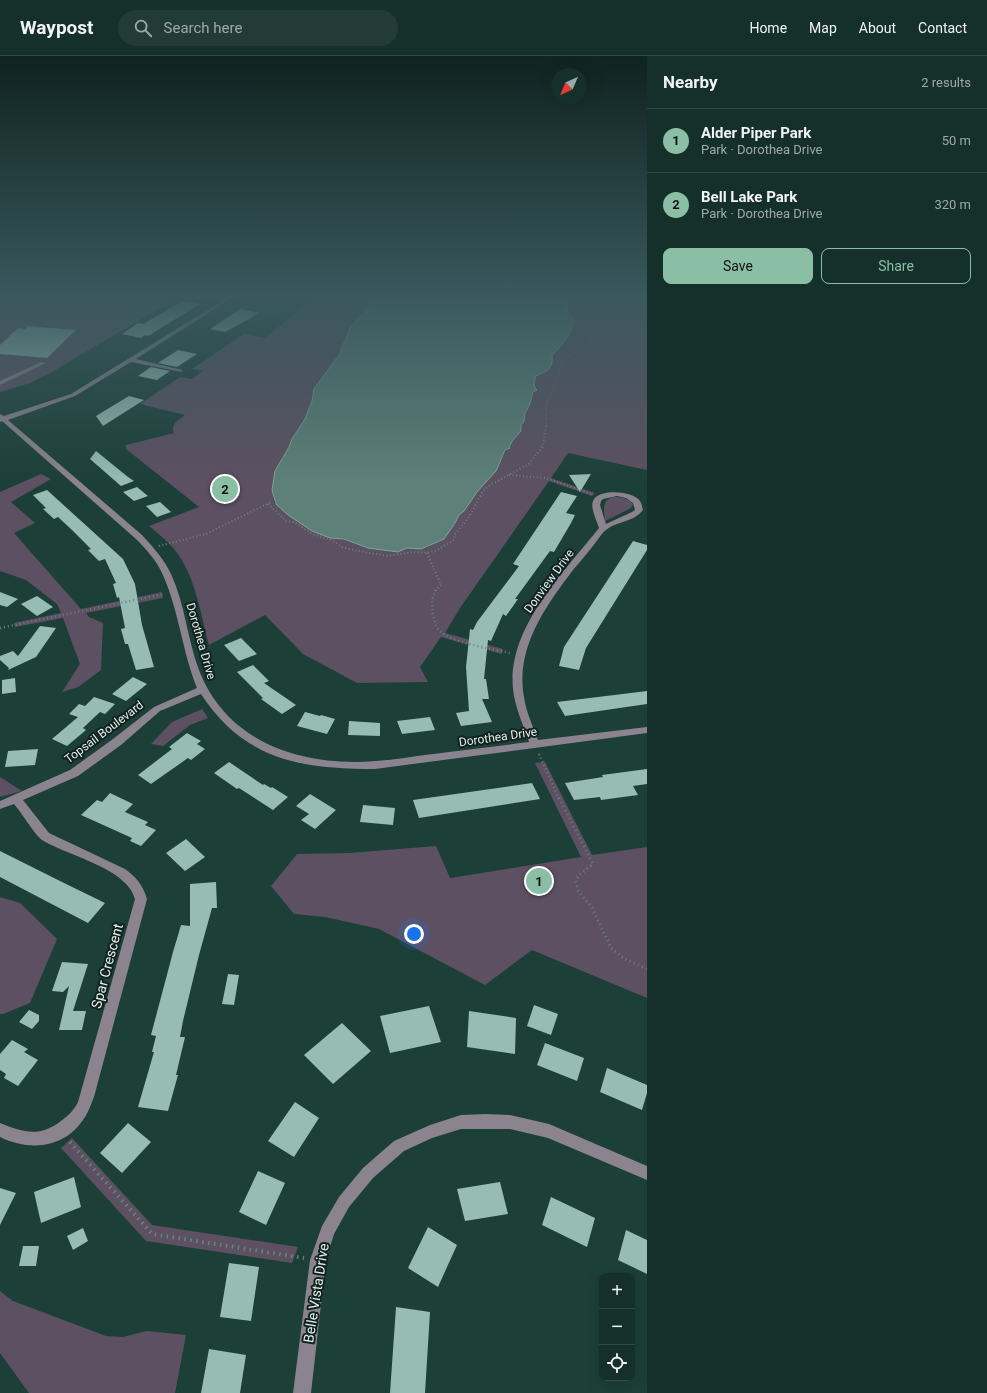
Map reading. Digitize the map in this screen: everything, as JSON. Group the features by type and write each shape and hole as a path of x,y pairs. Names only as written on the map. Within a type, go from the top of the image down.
{"street":[{"path":"1,418 59,401 88,386 136,357"},
{"path":"132,360 180,371"},
{"path":"0,383 43,362"},
{"name":"Dorothea Drive","path":"1,418 131,530 149,548 166,574 174,593 194,669 202,690 222,718 229,725 244,736 275,751 313,762 338,765 375,765 647,730"},
{"name":"Donview Drive","path":"535,745 519,700 518,680 520,655 527,635 539,611 603,528 635,514 639,510 638,502 624,495 609,495 601,497"},
{"path":"601,497 597,500 596,505 603,528"},
{"name":"Topsail Boulevard","path":"0,805 74,773 117,742 157,709 174,700 202,690"},
{"name":"Spar Crescent","path":"0,1130 21,1138 35,1140 49,1138 60,1132 78,1115 87,1096 141,898 138,887 131,879 121,872 45,836 16,798"},
{"name":"Belle Vista Drive","path":"302,1393 318,1260 327,1231 344,1202 368,1173 399,1146 430,1132 460,1122 510,1122 549,1131 647,1173"}],"path":[{"path":"268,504 286,521 294,522 304,530 332,540 342,547 387,556 413,552 427,553 435,551 454,540 455,534 469,517 483,491 490,485 529,464 543,446 546,426 546,406 557,380 560,367 567,357"},
{"path":"509,475 546,478 601,497"},
{"path":"149,548 206,534 271,502"},
{"path":"427,553 441,585 436,589 431,600 433,620 439,631 443,634 469,643 520,655"},
{"path":"0,628 163,594"},
{"path":"535,745 593,864 582,870 578,876 576,883 578,890 589,904 604,936 617,954 647,969"},
{"path":"60,1132 152,1234 318,1260"}],"shaded area":[{"path":"0,357 76,357 30,383 0,392"},
{"path":"209,357 337,357 314,389 312,401 305,419 275,471 273,484 274,503 342,539 398,552 407,548 425,548 444,539 459,515 464,511 477,492 496,471 500,459 520,430 533,393 537,390 535,388 535,376 551,367 553,361 552,357 647,357 647,470 568,453 551,478 595,493 592,496 549,481 460,608 445,633 503,649 502,654 441,637 420,667 428,682 357,683 303,654 265,615 209,645 194,587 184,564 172,546 149,526 199,507 126,449 126,445 174,433 174,425 185,415 140,404 180,377 192,379 203,371 192,369"},
{"path":"41,474 51,479 11,502 35,523 14,533 81,609 162,592 163,598 86,613 89,617 103,623 101,670 78,687 62,692 80,664 63,618 15,627 14,623 61,613 57,604 26,580 0,571 0,492"},
{"path":"610,498 624,498 633,504 631,508 605,521 605,503"},
{"path":"202,709 208,718 190,725 163,746 151,744 172,722"},
{"path":"545,762 592,855 647,847 647,998 532,950 485,985 379,929 325,917 294,914 271,886 297,854 350,853 436,846 450,878 581,857 535,763"},
{"path":"0,777 22,791 0,797"},
{"path":"0,897 20,903 57,939 30,1003 3,1014 0,1014"},
{"path":"72,1138 152,1225 298,1247 292,1263 146,1241 61,1148"},
{"path":"0,1291 13,1301 106,1336 123,1337 147,1331 186,1335 175,1393 29,1393 0,1353"}],"water":[{"path":"337,357 552,357 552,364 550,367 546,371 535,376 534,382 537,390 533,392 524,421 521,425 521,431 513,440 509,447 510,448 505,450 496,471 477,492 464,511 459,515 444,539 421,549 407,548 398,552 368,548 344,539 330,538 312,531 288,515 276,504 272,490 275,471 292,439 305,419 312,401 314,389"}],"building":[{"path":"167,357 192,357 177,367 158,363"},
{"path":"151,367 170,371 157,380 138,376"},
{"path":"129,396 144,400 103,426 96,416"},
{"path":"96,451 134,481 121,486 90,459"},
{"path":"591,474 580,492 569,475"},
{"path":"137,487 148,496 134,501 123,492"},
{"path":"47,490 123,559 135,584 142,625 154,667 136,670 128,644 125,644 121,629 125,628 119,597 117,598 113,584 116,583 105,559 99,561 88,550 91,549 58,517 54,519 43,509 46,508 33,495"},
{"path":"561,492 577,496 566,513 575,515 554,552 550,551 515,599 518,599 506,616 503,614 491,641 488,640 484,679 486,679 489,699 482,699 492,722 461,726 456,713 469,711 466,667 470,629 473,630 477,622 519,566 513,564"},
{"path":"160,502 171,512 157,517 146,506"},
{"path":"633,541 647,545 647,550 586,648 579,670 559,666 564,647"},
{"path":"0,592 18,599 7,607 0,605"},
{"path":"37,596 53,607 37,616 21,604"},
{"path":"40,626 56,628 36,657 8,670 9,668 0,660 0,656 13,651 18,656"},
{"path":"241,638 257,654 239,661 224,645"},
{"path":"253,665 269,681 264,683 296,705 282,714 261,699 263,698 237,672"},
{"path":"133,677 147,684 126,701 112,694"},
{"path":"15,678 16,692 2,694 2,680"},
{"path":"647,691 647,704 565,716 557,702"},
{"path":"94,697 115,704 105,714 100,712 83,728 86,730 67,746 52,739 78,717 69,714 79,704 85,706"},
{"path":"305,712 335,719 327,734 297,726"},
{"path":"430,717 435,730 402,734 397,721"},
{"path":"349,721 380,723 380,736 348,735"},
{"path":"187,733 201,741 197,744 205,749 191,760 188,758 151,784 138,775 172,749 169,747"},
{"path":"38,749 35,765 5,767 8,751"},
{"path":"229,762 263,785 272,787 288,797 273,810 239,788 237,789 214,773"},
{"path":"647,769 647,784 633,786 638,795 601,800 600,797 574,800 565,783 603,777 602,775"},
{"path":"532,783 540,799 419,818 413,800"},
{"path":"110,793 133,804 125,812 148,822 145,825 156,830 141,846 130,841 132,838 81,815 97,800 102,802"},
{"path":"310,794 336,810 315,829 301,820 309,814 296,806"},
{"path":"363,805 395,808 393,825 360,822"},
{"path":"186,839 205,857 185,871 166,853"},
{"path":"0,851 105,903 88,923 0,877"},
{"path":"216,882 217,908 212,908 183,1021 180,1037 185,1037 176,1075 178,1075 168,1111 138,1107 154,1052 152,1052 156,1036 151,1035 173,952 181,925 190,926 190,884"},
{"path":"62,962 88,964 73,1011 86,1011 82,1030 59,1030 69,986 63,992 52,991"},
{"path":"228,974 239,975 234,1005 222,1004"},
{"path":"534,1005 558,1014 551,1035 527,1026"},
{"path":"429,1006 441,1042 390,1053 380,1016"},
{"path":"29,1010 39,1015 39,1021 32,1029 19,1022"},
{"path":"469,1011 516,1018 515,1054 467,1047"},
{"path":"342,1023 371,1051 333,1084 304,1055"},
{"path":"12,1040 28,1049 24,1052 38,1060 18,1086 4,1078 6,1074 0,1070 0,1054"},
{"path":"545,1043 584,1058 577,1081 537,1065"},
{"path":"607,1068 647,1085 647,1093 642,1110 600,1092"},
{"path":"295,1102 319,1118 294,1157 268,1141"},
{"path":"128,1123 151,1142 122,1173 100,1153"},
{"path":"258,1171 285,1183 266,1225 239,1212"},
{"path":"74,1177 81,1207 41,1223 34,1192"},
{"path":"500,1182 508,1214 465,1221 457,1189"},
{"path":"0,1188 16,1193 0,1225"},
{"path":"551,1197 595,1218 587,1247 542,1225"},
{"path":"428,1227 457,1245 438,1287 408,1268"},
{"path":"83,1228 88,1241 73,1250 67,1236"},
{"path":"626,1230 647,1240 647,1274 618,1260"},
{"path":"23,1246 39,1246 36,1266 19,1266"},
{"path":"229,1263 259,1267 251,1321 220,1317"},
{"path":"396,1307 430,1312 425,1393 390,1393"},
{"path":"209,1349 246,1355 240,1393 201,1393"}],"place":[{"name":"Bell Lake Park","path":"225,489"},
{"name":"Alder Piper Park","path":"539,881"}]}
